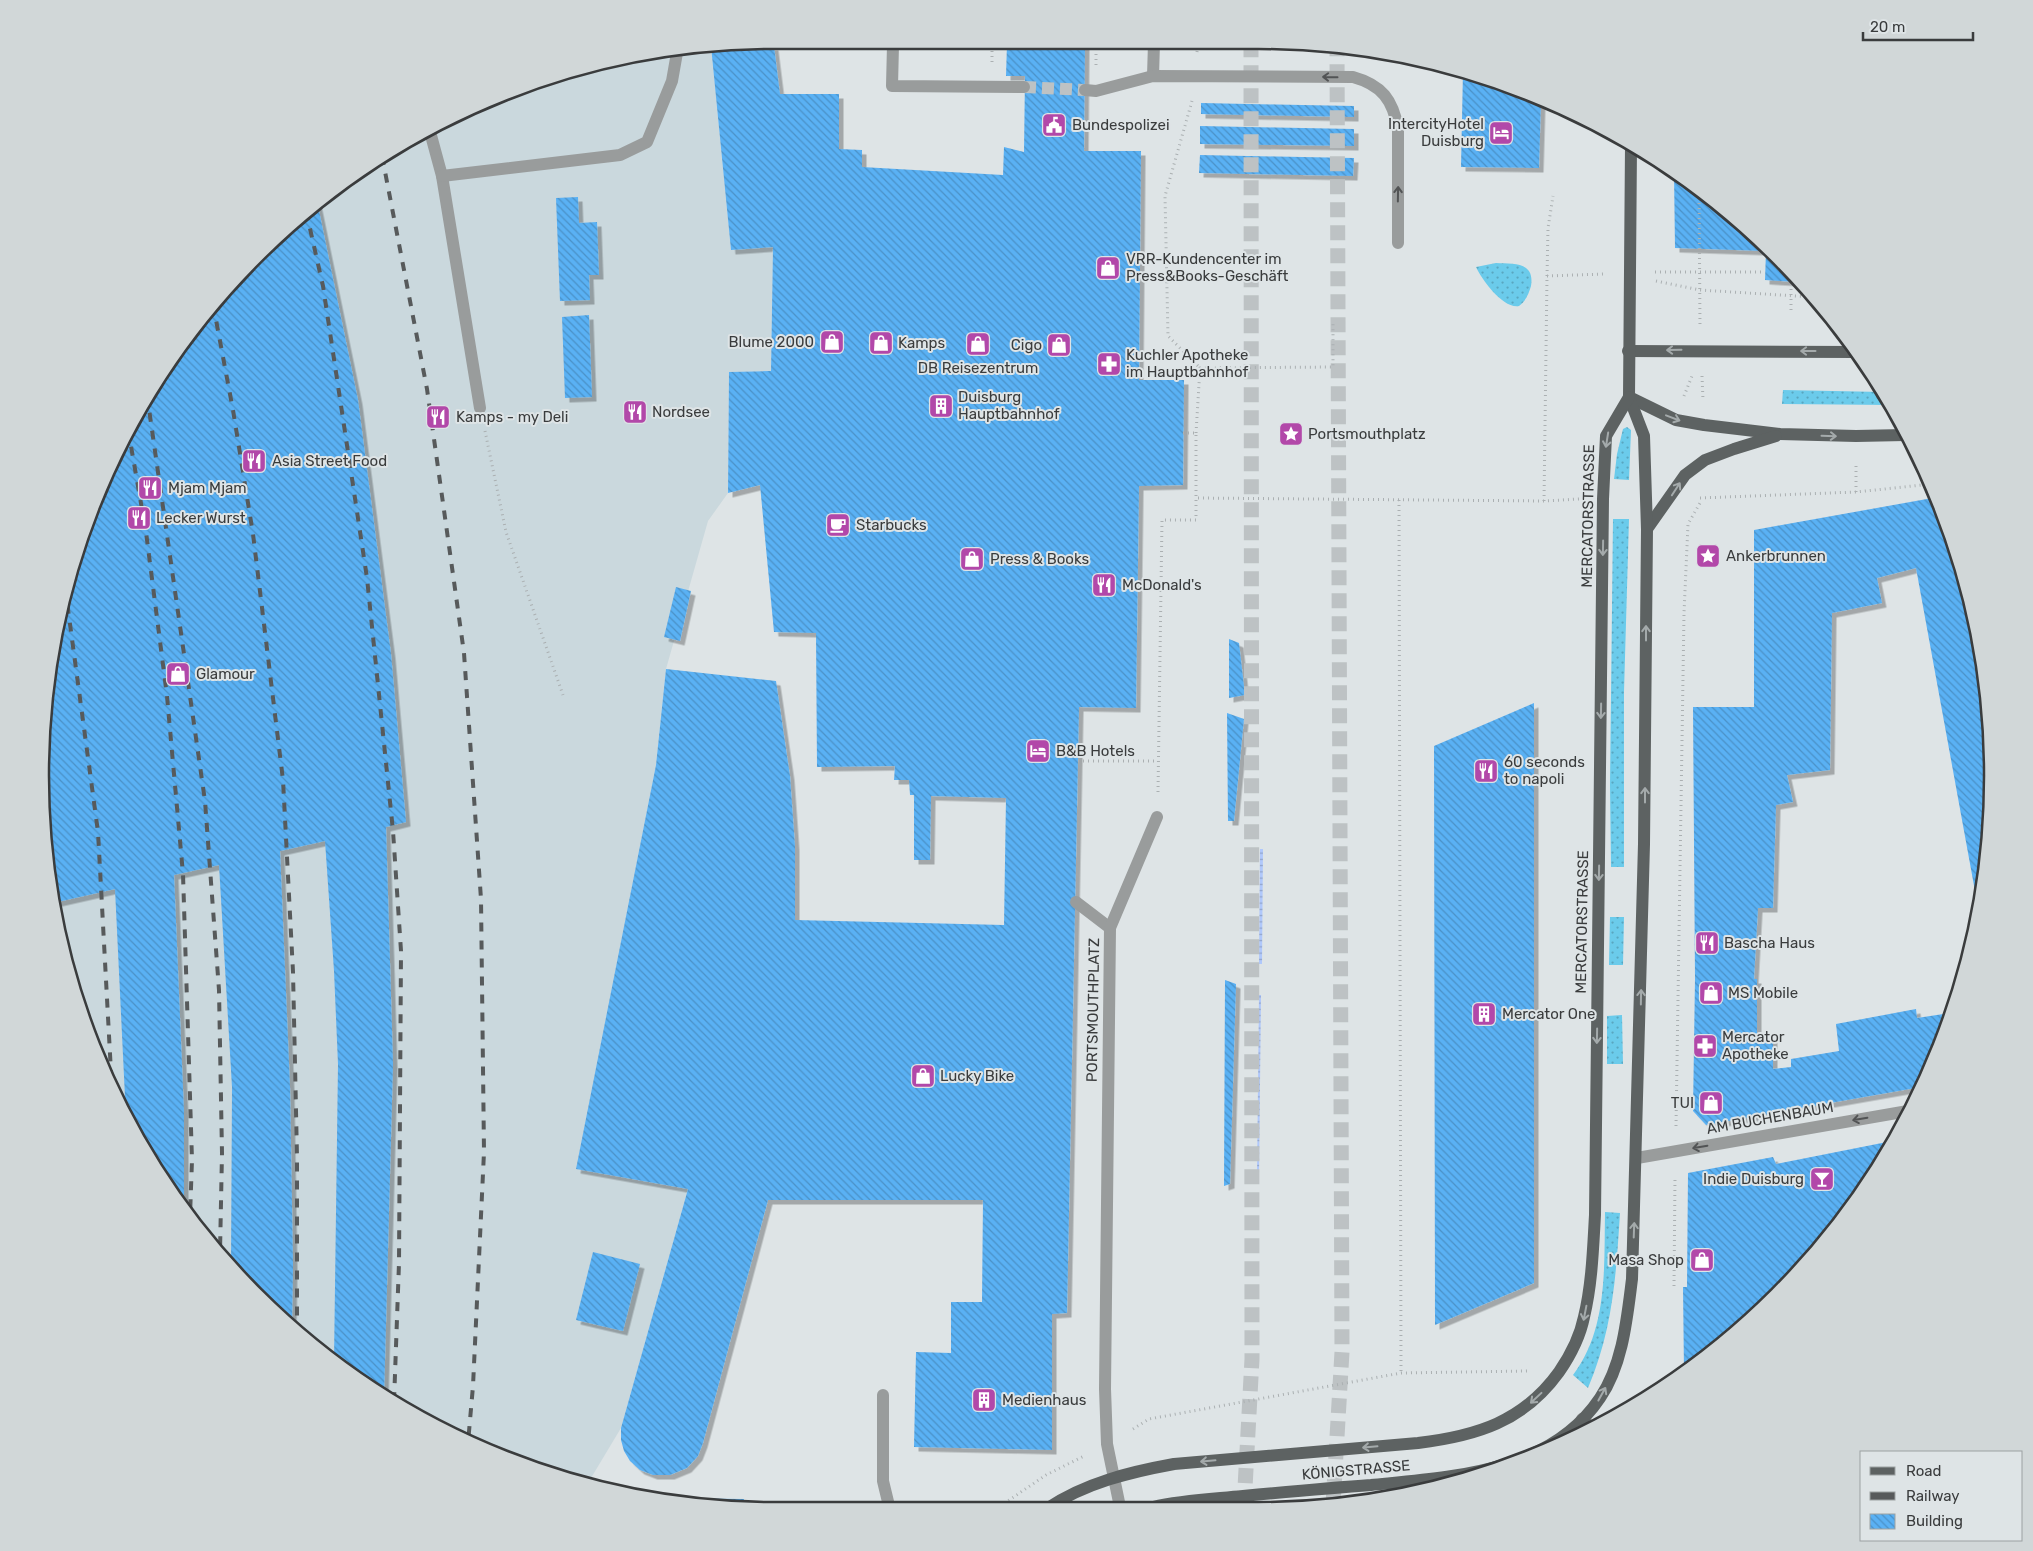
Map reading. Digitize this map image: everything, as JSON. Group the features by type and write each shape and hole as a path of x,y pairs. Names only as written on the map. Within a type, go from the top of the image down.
{"main road":[{"name":"MERCATORSTRASSE","path":"1567,1432 1600,1398 1616,1363 1624,1336 1632,1278 1637,1158 1644,844 1646,529 1644,436 1628,397 1631,152"},
{"path":"1628,351 1848,352"},
{"name":"MERCATORSTRASSE","path":"1418,1443 1451,1439 1492,1426 1519,1412 1547,1388 1567,1361 1584,1318 1592,1265 1603,499 1606,436 1628,397"},
{"path":"1628,397 1676,420 1780,434 1899,435"},
{"path":"1646,529 1685,475 1705,460 1734,448 1780,434"},
{"name":"KÖNIGSTRASSE","path":"1059,1502 1113,1477 1174,1464 1418,1443"},
{"name":"KÖNIGSTRASSE","path":"1184,1502 1445,1477"}],"street":[{"path":"892,49 892,86 1024,87"},
{"path":"1153,76 1154,49"},
{"path":"442,176 620,155 647,142 672,81 676,56"},
{"path":"1084,90 1096,90 1153,76 1353,77 1369,82 1387,97 1395,112 1398,129 1398,243"},
{"path":"431,136 442,176 480,408"},
{"name":"PORTSMOUTHPLATZ","path":"1119,1502 1107,1444 1105,1389 1110,928 1157,817"},
{"path":"1076,902 1110,928"},
{"name":"AM BUCHENBAUM","path":"1637,1158 1901,1112"},
{"path":"884,1395 883,1480 888,1502"},
{"path":"1582,1419 1586,1423"}],"path":[{"path":"1197,49 1192,102 1164,196 1168,336 1200,368 1333,368 1333,322"},
{"path":"1544,501 1548,228 1553,196"},
{"path":"1699,198 1701,350"},
{"path":"1547,276 1765,272"},
{"path":"1629,274 1700,290 1805,297"},
{"path":"1791,283 1791,310"},
{"path":"1157,817 1162,520 1196,520 1196,433 1200,368"},
{"path":"480,408 506,532 563,695"},
{"path":"1183,433 1196,433"},
{"path":"1674,1286 1684,622 1688,524 1702,497 1856,492 1923,485"},
{"path":"1196,498 1544,501 1581,499"},
{"path":"1399,500 1401,1372"},
{"path":"1078,761 1158,761"},
{"path":"1006,1502 1046,1475 1107,1444 1149,1419 1401,1372 1529,1371 1547,1388"}],"shaded area":[{"path":"712,52 731,250 773,247 771,371 729,372 728,493 708,521 666,669 656,765 577,1169 688,1189 621,1428 591,1478 542,1464 497,1447 412,1405 372,1380 296,1322 229,1255 171,1179 146,1139 104,1054 87,1009 63,917 55,870 50,823 50,728 63,634 87,542 104,497 146,412 171,372 229,296 262,262 296,229 333,199 372,171 412,146 454,124 497,104 542,87 587,74 634,63"},
{"path":"1496,263 1516,264 1530,272 1531,286 1525,299 1519,306 1513,306 1500,298 1488,286 1476,267"},
{"path":"1783,390 1874,392 1883,405 1782,404"},
{"path":"1627,427 1631,430 1629,480 1614,479 1623,429"},
{"path":"1613,519 1629,519 1624,692 1624,867 1611,867"},
{"path":"1260,849 1263,849 1262,964 1259,964"},
{"path":"1610,917 1624,917 1623,965 1609,965"},
{"path":"1259,995 1261,995 1259,1175 1257,1175"},
{"path":"1622,1015 1623,1064 1607,1064 1607,1016"},
{"path":"1605,1212 1620,1213 1615,1280 1603,1345 1588,1388 1573,1375 1593,1338 1598,1318 1604,1276"}],"building":[{"path":"774,49 780,94 839,94 839,149 862,150 862,167 1003,175 1004,147 1024,152 1025,76 1006,76 1007,49 1085,49 1084,151 1141,151 1139,380 1184,380 1183,485 1139,486 1136,708 1079,707 1067,1313 1052,1314 1052,1450 914,1447 916,1352 951,1353 951,1302 982,1302 983,1200 768,1200 698,1456 687,1468 670,1475 653,1475 640,1470 630,1461 624,1451 621,1440 621,1428 688,1189 576,1169 656,765 666,669 776,681 790,776 795,846 795,920 1004,925 1006,798 931,796 930,860 914,860 914,795 910,795 909,780 894,780 895,766 817,767 816,633 774,632 760,485 728,493 729,372 771,371 773,247 731,250 712,52"},
{"name":"IntercityHotel Duisburg","path":"1463,79 1491,87 1541,106 1539,168 1461,167"},
{"path":"1201,103 1354,106 1354,117 1201,114"},
{"path":"1200,126 1354,129 1354,146 1200,144"},
{"path":"1200,155 1354,158 1353,176 1199,173"},
{"path":"1674,180 1737,229 1759,251 1675,248"},
{"path":"578,197 579,223 597,222 599,275 589,275 590,300 560,301 556,198"},
{"path":"319,210 358,400 391,654 406,822 386,827 393,1064 384,1388 334,1353 338,1064 325,841 280,851 290,1087 292,1318 231,1257 232,1087 219,865 174,875 184,1112 184,1197 146,1139 125,1099 115,889 60,901 50,823 50,728 55,681 63,634 87,542 104,497 124,454 146,412 171,372 229,296 296,229"},
{"path":"1766,257 1790,281 1765,280"},
{"path":"589,315 592,397 565,398 562,317"},
{"path":"1930,499 1946,542 1959,587 1978,681 1983,728 1983,823 1975,889 1916,568 1877,578 1882,603 1832,613 1830,770 1787,775 1793,802 1776,805 1773,908 1758,908 1754,979 1757,979 1757,1035 1773,1035 1773,1069 1791,1067 1791,1059 1839,1051 1836,1024 1916,1009 1917,1018 1944,1014 1913,1088 1706,1125 1693,1111 1695,979 1693,707 1754,707 1754,530"},
{"path":"676,587 691,591 680,641 664,637"},
{"path":"1229,639 1239,643 1245,695 1229,698"},
{"name":"Mercator One","path":"1534,703 1534,1283 1435,1325 1434,746"},
{"path":"1227,713 1244,719 1234,821 1228,821"},
{"path":"1225,980 1236,984 1230,1184 1224,1186"},
{"path":"1885,1142 1834,1218 1804,1255 1737,1322 1684,1364 1683,1287 1687,1287 1688,1173 1773,1157 1776,1164"},
{"path":"593,1252 640,1264 623,1331 576,1320"},
{"path":"705,1499 744,1499 744,1501"}],"tunnel":[{"path":"1244,1502 1252,1359 1251,49"},
{"path":"1333,1498 1342,1352 1337,53"},
{"path":"1024,87 1085,90"}],"railway":[{"path":"384,164 427,389 464,653 481,899 484,1152 473,1386 469,1434"},
{"path":"308,219 323,286 367,578 393,831 401,951 399,1263 394,1394"},
{"path":"215,314 253,534 283,780 293,972 297,1157 297,1323"},
{"path":"149,408 205,801 219,990 222,1153 220,1244"},
{"path":"130,442 146,532 167,696 183,874 192,1160 190,1206"},
{"path":"68,611 98,832 111,1069"}],"place":[{"name":"Bundespolizei","path":"1054,125"},
{"name":"IntercityHotel Duisburg","path":"1501,133"},
{"name":"VRR-Kundencenter im Press&Books-Geschäft","path":"1108,268"},
{"name":"Blume 2000","path":"832,342"},
{"name":"Kamps","path":"881,343"},
{"name":"DB Reisezentrum","path":"978,344"},
{"name":"Cigo","path":"1059,345"},
{"name":"Kuchler Apotheke im Hauptbahnhof","path":"1109,364"},
{"name":"Duisburg Hauptbahnhof","path":"941,406"},
{"name":"Nordsee","path":"635,412"},
{"name":"Kamps - my Deli","path":"438,417"},
{"name":"Portsmouthplatz","path":"1291,434"},
{"name":"Asia Street Food","path":"254,461"},
{"name":"Mjam Mjam","path":"150,488"},
{"name":"Lecker Wurst","path":"139,518"},
{"name":"Starbucks","path":"838,525"},
{"name":"Ankerbrunnen","path":"1708,556"},
{"name":"Press & Books","path":"972,559"},
{"name":"McDonald's","path":"1104,585"},
{"name":"Glamour","path":"178,674"},
{"name":"B&B Hotels","path":"1038,751"},
{"name":"60 seconds to napoli","path":"1486,771"},
{"name":"Bascha Haus","path":"1707,943"},
{"name":"MS Mobile","path":"1711,993"},
{"name":"Mercator One","path":"1484,1014"},
{"name":"Mercator Apotheke","path":"1705,1046"},
{"name":"Lucky Bike","path":"923,1076"},
{"name":"TUI","path":"1711,1103"},
{"name":"Indie Duisburg","path":"1822,1179"},
{"name":"Masa Shop","path":"1702,1260"},
{"name":"Medienhaus","path":"984,1400"}]}
